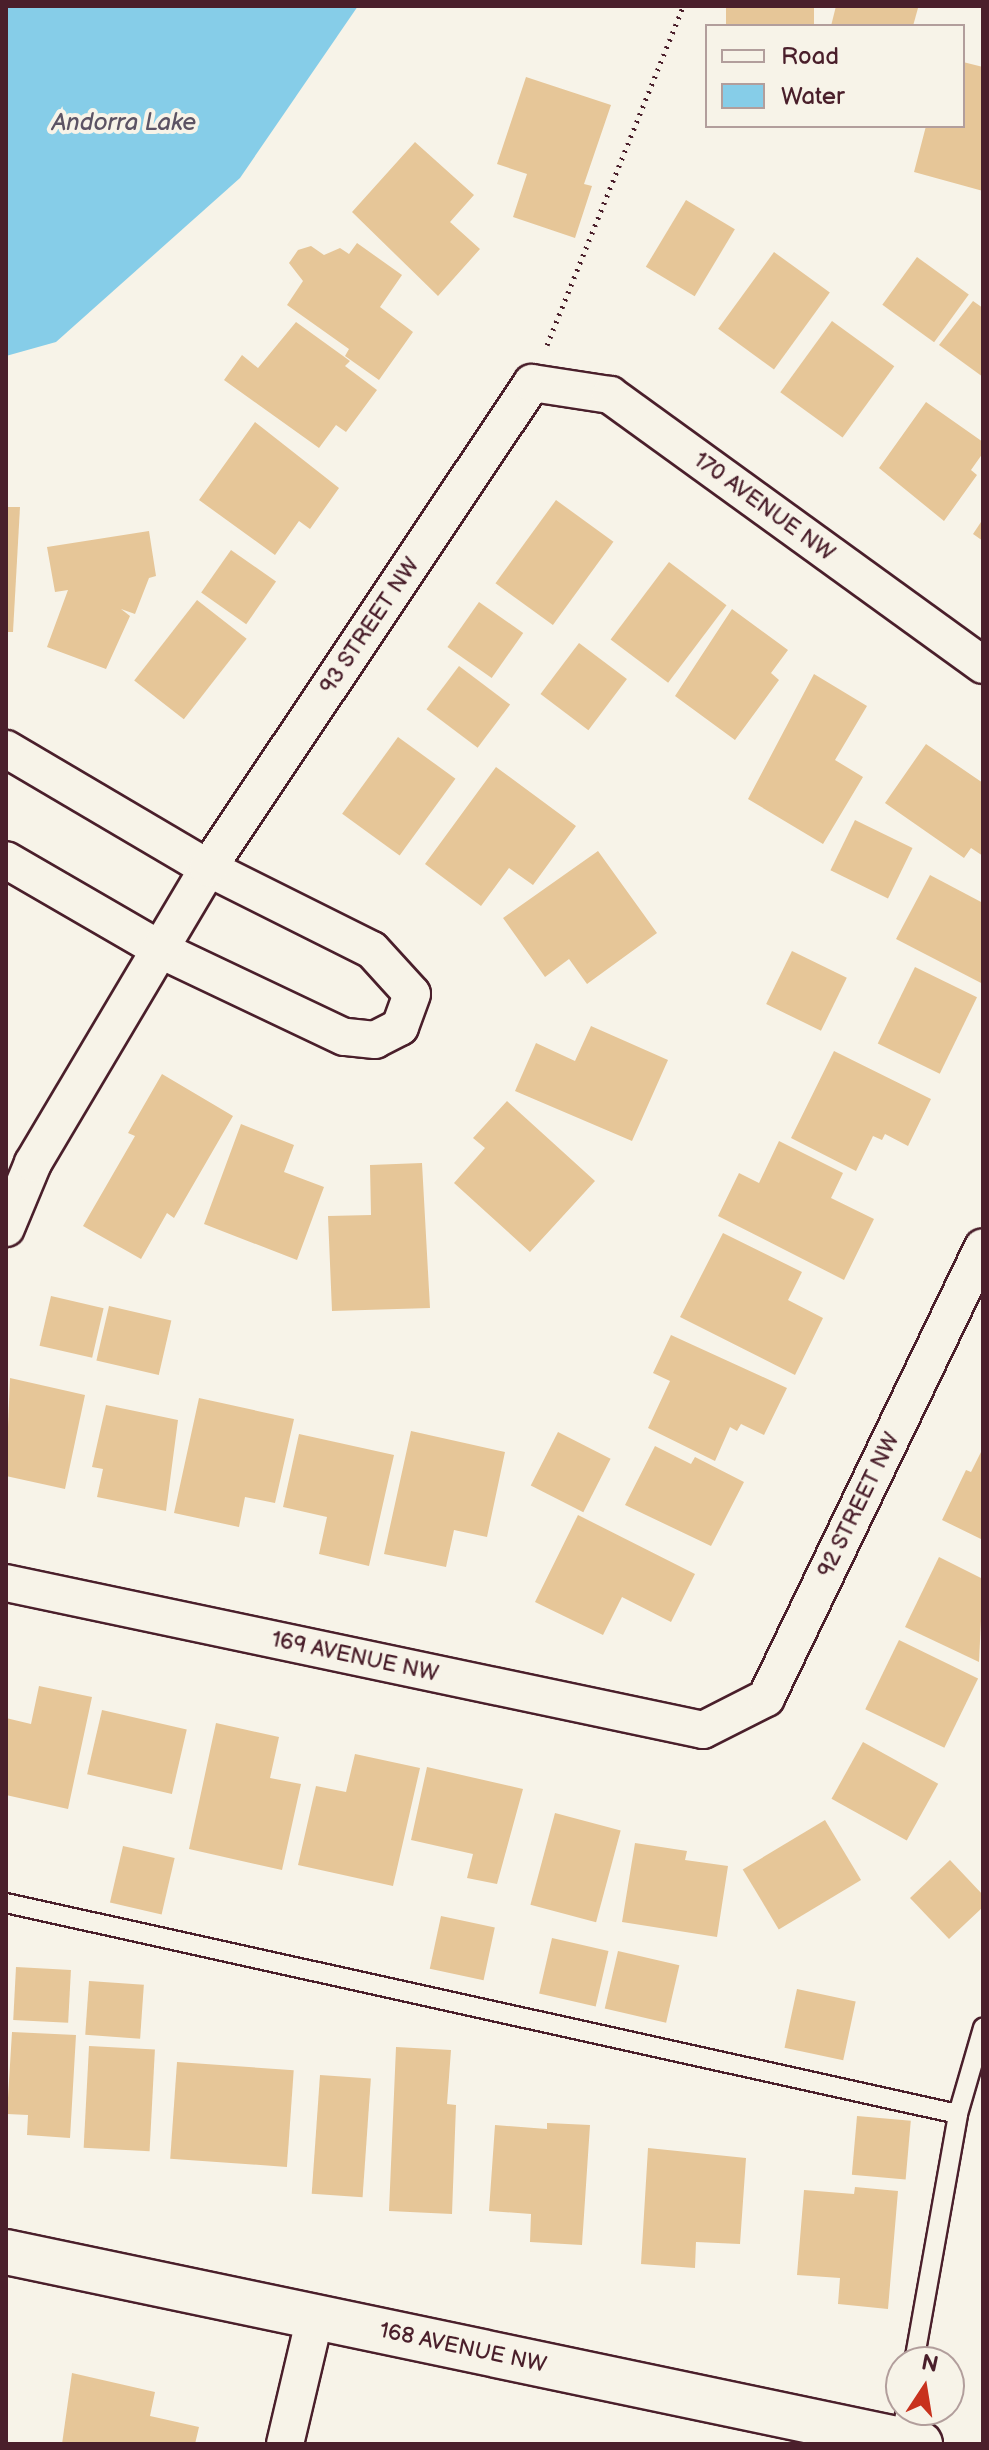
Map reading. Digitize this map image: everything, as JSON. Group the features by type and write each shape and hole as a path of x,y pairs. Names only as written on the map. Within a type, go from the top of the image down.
{"street":[{"name":"170 AVENUE NW","path":"532,383 610,395 983,665"},
{"name":"93 STREET NW","path":"6,1228 33,1163 163,951 208,868 532,383"},
{"path":"6,749 208,868 372,950 412,994 400,1027 375,1040 344,1037 163,951 6,860"},
{"name":"92 STREET NW","path":"703,1730 766,1698 983,1248"},
{"name":"169 AVENUE NW","path":"6,1583 703,1730"},
{"name":"168 AVENUE NW","path":"6,2252 315,2317 909,2431"},
{"path":"285,2444 315,2317"}],"lane":[{"path":"6,1903 958,2114"},
{"path":"917,2346 958,2114 983,2028"}],"path":[{"path":"532,383 683,6"}],"water":[{"name":"Andorra Lake","path":"6,6 358,6 240,178 56,342 6,356"}],"building":[{"path":"726,6 814,6 814,24 726,24"},
{"path":"836,6 918,8 914,24 832,24"},
{"path":"965,62 983,67 983,191 914,172 925,128 965,128"},
{"path":"526,77 611,105 584,184 592,186 575,238 513,217 527,174 497,164"},
{"path":"415,142 474,195 450,222 480,249 438,296 352,212"},
{"path":"686,200 735,229 695,296 646,267"},
{"path":"357,243 402,275 380,307 413,332 379,380 345,356 349,349 287,305 303,281 289,263 298,250 311,246 324,255 340,248 349,254"},
{"path":"774,252 830,293 774,369 718,329"},
{"path":"917,257 969,295 934,342 882,305"},
{"path":"973,301 983,308 983,377 939,345"},
{"path":"832,321 894,366 843,437 780,392"},
{"path":"296,322 350,361 345,366 377,390 346,432 336,425 319,448 224,380 242,355 258,368"},
{"path":"926,402 983,442 983,453 971,470 977,475 944,521 879,468"},
{"path":"255,422 339,488 310,529 299,521 275,555 199,500"},
{"path":"556,500 613,542 553,625 495,583"},
{"path":"6,507 20,507 13,632 6,632"},
{"path":"983,519 983,541 973,534"},
{"path":"149,531 156,576 149,578 135,614 121,609 130,616 106,669 47,647 68,590 55,592 47,547"},
{"path":"231,550 276,582 246,624 201,593"},
{"path":"669,562 727,605 668,683 611,639"},
{"path":"197,600 247,639 184,719 134,680"},
{"path":"479,602 523,633 492,678 447,647"},
{"path":"732,609 788,650 771,673 779,680 735,740 675,696"},
{"path":"579,643 627,679 588,730 540,694"},
{"path":"459,666 510,705 478,748 427,709"},
{"path":"814,674 867,706 835,760 863,777 823,844 748,799"},
{"path":"398,737 455,779 400,856 342,814"},
{"path":"926,744 983,783 983,856 971,848 964,858 885,803"},
{"path":"496,767 576,826 533,885 509,868 481,906 425,864"},
{"path":"855,820 913,848 888,898 830,870"},
{"path":"598,851 657,933 587,984 569,959 545,977 503,918"},
{"path":"930,875 983,903 983,984 896,939"},
{"path":"792,951 847,978 821,1031 766,1004"},
{"path":"915,967 977,997 940,1074 878,1043"},
{"path":"591,1026 668,1060 632,1141 515,1091 536,1043 575,1061"},
{"path":"834,1051 931,1099 908,1146 885,1134 882,1140 873,1136 856,1171 791,1138"},
{"path":"162,1074 233,1116 174,1218 167,1213 141,1259 83,1226 135,1136 128,1133"},
{"path":"507,1101 595,1181 530,1252 454,1183 485,1148 473,1138"},
{"path":"241,1124 294,1145 284,1172 324,1187 297,1260 204,1224"},
{"path":"779,1141 843,1173 831,1198 874,1219 844,1280 718,1216 739,1173 759,1183"},
{"path":"422,1163 430,1308 332,1311 328,1216 371,1215 370,1165"},
{"path":"723,1233 802,1272 788,1300 823,1318 795,1375 680,1317"},
{"path":"51,1296 104,1308 92,1358 40,1346"},
{"path":"109,1306 171,1320 159,1375 96,1361"},
{"path":"671,1335 787,1388 764,1435 741,1424 737,1431 730,1427 715,1461 648,1428 670,1381 653,1373"},
{"path":"10,1378 85,1395 65,1489 6,1476"},
{"path":"199,1398 294,1419 275,1503 245,1497 239,1527 174,1513"},
{"path":"106,1405 178,1420 166,1511 97,1497 103,1469 92,1467"},
{"path":"411,1431 505,1452 487,1537 454,1530 446,1567 384,1554"},
{"path":"558,1432 611,1459 583,1512 531,1485"},
{"path":"299,1434 394,1455 369,1566 319,1554 327,1517 283,1507"},
{"path":"655,1446 691,1464 695,1457 744,1482 711,1546 625,1505"},
{"path":"983,1448 983,1540 942,1520 966,1470 971,1472"},
{"path":"578,1515 695,1574 671,1622 622,1597 603,1635 535,1602"},
{"path":"939,1557 983,1579 979,1662 905,1627"},
{"path":"899,1640 978,1679 944,1748 865,1709"},
{"path":"39,1686 92,1697 68,1809 6,1795 6,1718 31,1724"},
{"path":"102,1710 187,1730 172,1794 87,1774"},
{"path":"216,1723 279,1737 270,1778 301,1784 282,1870 189,1849"},
{"path":"863,1742 938,1784 907,1841 831,1799"},
{"path":"355,1754 420,1768 393,1886 298,1865 316,1786 346,1792"},
{"path":"427,1767 523,1789 497,1884 467,1878 473,1854 411,1840"},
{"path":"555,1813 621,1831 596,1922 530,1905"},
{"path":"825,1820 861,1880 779,1929 743,1869"},
{"path":"635,1843 687,1851 685,1860 728,1866 717,1937 622,1922"},
{"path":"123,1846 175,1858 162,1914 110,1903"},
{"path":"950,1860 983,1895 983,1907 949,1939 910,1898"},
{"path":"441,1916 495,1927 484,1980 430,1969"},
{"path":"552,1938 609,1951 596,2007 539,1994"},
{"path":"618,1951 679,1965 666,2023 605,2008"},
{"path":"16,1967 71,1970 68,2023 13,2020"},
{"path":"89,1981 144,1985 140,2039 85,2035"},
{"path":"797,1989 856,2001 843,2060 785,2048"},
{"path":"12,2032 76,2035 70,2138 27,2135 28,2115 7,2114"},
{"path":"89,2046 155,2049 150,2151 84,2148"},
{"path":"396,2047 451,2050 447,2104 456,2105 452,2214 389,2211"},
{"path":"177,2062 294,2070 287,2167 170,2159"},
{"path":"320,2075 371,2079 363,2197 312,2194"},
{"path":"857,2116 911,2121 906,2179 852,2175"},
{"path":"547,2123 590,2125 582,2245 530,2242 531,2214 489,2211 495,2125 547,2129"},
{"path":"648,2148 746,2158 740,2244 696,2242 695,2268 641,2264"},
{"path":"855,2187 898,2191 888,2309 838,2304 840,2278 797,2275 804,2190 854,2194"},
{"path":"72,2373 155,2392 150,2416 199,2427 195,2444 62,2444"}]}
